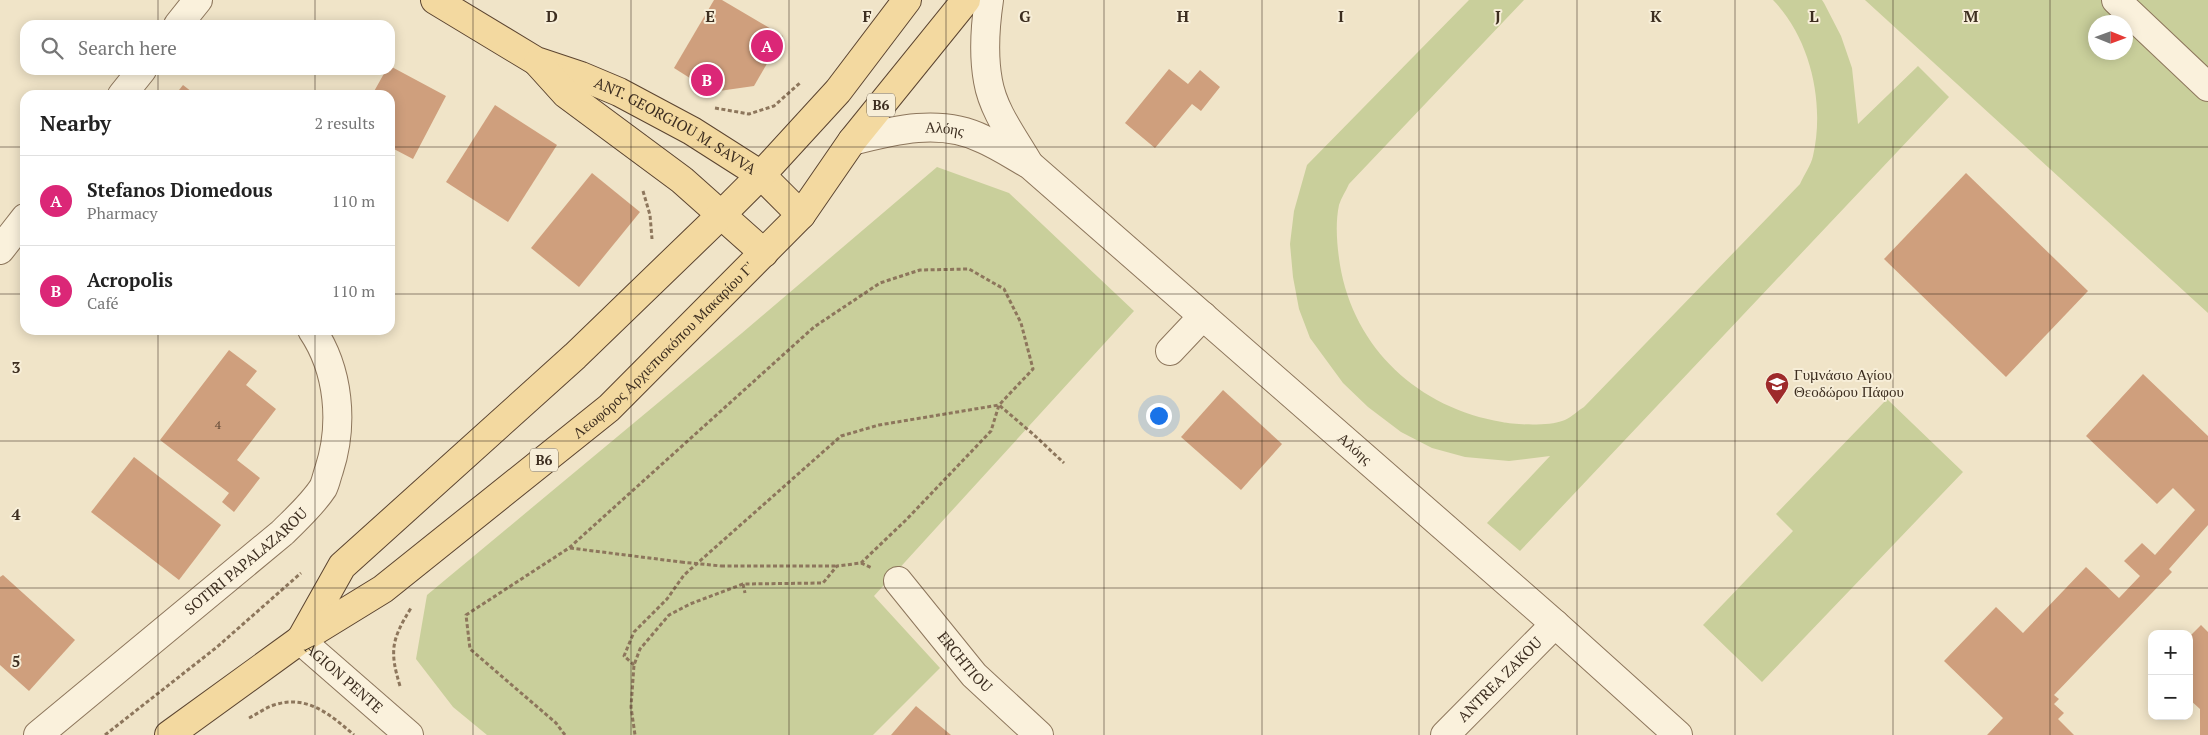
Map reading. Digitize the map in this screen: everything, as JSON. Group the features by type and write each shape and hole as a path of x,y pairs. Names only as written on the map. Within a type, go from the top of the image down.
{"main road":[{"name":"ANT. GEORGIOU M. SAVVA","path":"435,0 536,61 581,76 619,92 692,131 761,175 801,215"},
{"name":"Λεωφόρος Αρχιεπισκόπου Μακαρίου Γ'","path":"300,640 342,566 575,356 761,175 838,91 907,0"},
{"name":"Λεωφόρος Αρχιεπισκόπου Μακαρίου Γ'","path":"169,735 300,640 383,589 609,408 801,215 852,141 966,0"},
{"name":"ANT. GEORGIOU M. SAVVA","path":"536,61 566,94 662,164 722,214 764,253"}],"street":[{"path":"182,20 198,0"},
{"name":"Αλόης","path":"989,0 985,50 988,82 1000,116 1030,165"},
{"path":"2116,0 2208,88"},
{"path":"126,90 138,75"},
{"name":"Αλόης","path":"852,141 890,131 933,126 981,138 1030,165 1555,624 1678,735"},
{"path":"0,250 20,224"},
{"path":"1170,351 1203,316"},
{"name":"SOTIRI PAPALAZAROU","path":"38,735 282,533 304,512 324,486 336,450 338,412 333,374 315,335"},
{"name":"ERCHTIOU","path":"898,581 974,675 1039,735"},
{"name":"ANTREA ZAKOU","path":"1445,735 1555,624"},
{"name":"AGION PENTE","path":"300,640 409,735"}],"path":[{"path":"692,131 713,108 749,114 774,106 805,79"},
{"path":"648,246 652,239 650,215 642,186 662,164"},
{"path":"566,735 556,723 470,649 466,615 569,548 814,327 880,283 920,270 969,268 1004,288 1021,323 1033,368 999,405 991,430 906,520 861,563 837,566 721,566 569,548"},
{"path":"634,665 624,656 634,632 668,599 684,575 841,436 879,424 999,405 1064,463"},
{"path":"635,735 630,707 634,665 640,649 669,616 690,604 743,584 823,582 837,566"},
{"path":"105,735 217,647 301,572"},
{"path":"743,584 745,593"},
{"path":"244,720 273,705 297,701 329,712 354,735"}],"green space":[{"path":"1469,0 1524,0 1349,184 1339,205 1337,243 1340,265 1348,295 1360,323 1376,348 1395,370 1418,388 1444,403 1472,415 1502,422 1515,424 1557,423 1568,419 1584,407 1800,184 1813,156 1816,136 1816,94 1806,53 1786,16 1773,0 1822,0 1841,36 1852,68 1858,124 1918,66 1949,97 1520,551 1487,523 1550,456 1509,461 1465,457 1432,448 1401,432 1368,407 1343,383 1310,338 1299,309 1293,277 1290,244 1294,211 1307,165"},
{"path":"1865,0 2208,0 2208,313"},
{"path":"937,167 1009,193 1134,311 874,596 940,668 873,735 487,735 453,707 416,659 427,595 742,333"},
{"path":"1887,399 1963,472 1762,682 1703,625 1793,531 1776,514"}],"building":[{"path":"714,0 722,0 783,36 754,86 712,92 674,68"},
{"path":"395,69 446,96 413,159 395,150 395,90 375,90 383,75 395,75"},
{"path":"1169,69 1188,84 1200,70 1220,87 1201,111 1192,104 1155,148 1125,123"},
{"path":"183,85 190,90 179,90"},
{"path":"495,105 557,145 508,222 446,182"},
{"path":"592,173 640,212 579,287 531,248"},
{"path":"1966,173 2088,291 2006,377 1884,259"},
{"path":"229,350 257,371 246,385 276,409 237,460 260,478 234,512 222,502 229,493 160,440"},
{"path":"2143,374 2208,436 2208,525 2169,569 2172,572 2054,695 2059,699 2054,704 2064,713 2058,719 2074,735 1987,735 2003,718 1944,661 1996,607 2023,633 2086,567 2119,598 2140,576 2124,561 2142,543 2155,555 2195,510 2173,488 2157,504 2086,436"},
{"path":"1223,390 1282,444 1241,490 1181,437"},
{"path":"134,457 221,525 179,580 91,512"},
{"path":"3,575 75,640 29,691 0,665 0,577"},
{"path":"2201,625 2208,632 2208,735 2200,735 2200,709 2193,703 2193,633"},
{"path":"916,706 951,735 891,735"}],"place":[{"name":"Stefanos Diomedous","path":"767,46"},
{"name":"Acropolis","path":"707,80"},
{"name":"Γυμνάσιο Αγίου Θεοδώρου Πάφου","path":"1777,405"}]}
